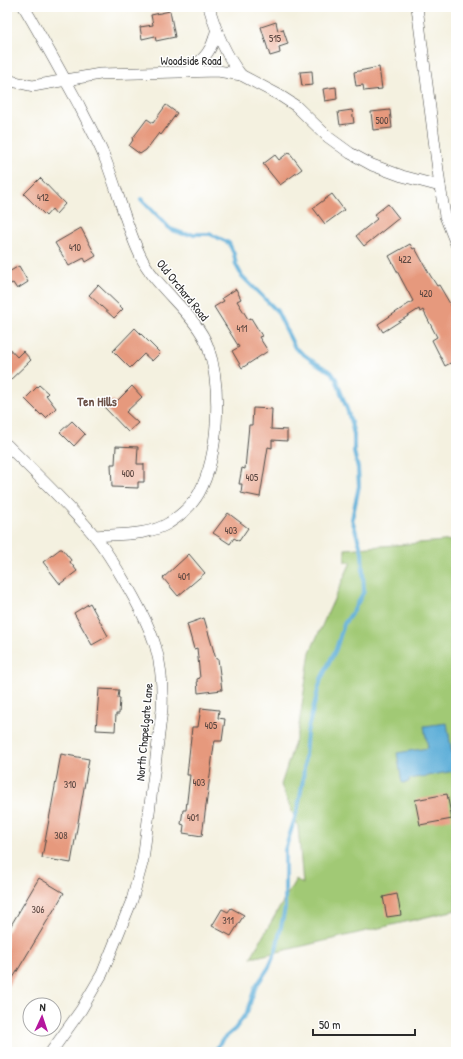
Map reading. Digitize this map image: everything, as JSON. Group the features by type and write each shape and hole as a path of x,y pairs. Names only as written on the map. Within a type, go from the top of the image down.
{"street":[{"name":"Old Orchard Road","path":"24,7 66,80 107,162 140,256 154,277 200,331 208,347 217,405 217,423 208,470 199,492 186,510 168,524 149,531 95,536"},
{"path":"209,7 216,32 230,61 241,75"},
{"path":"417,7 440,186 445,216 456,244"},
{"path":"188,72 204,58 212,48 216,32"},
{"name":"Woodside Road","path":"7,80 33,86 100,74 218,71 241,75 279,95 296,106 328,137 350,153 372,165 402,176 440,186"},
{"name":"North Chapelgate Lane","path":"7,445 68,506 95,536 113,562 150,627 160,664 163,686 162,710 143,860 132,900 102,974 81,1010 51,1052"}],"green space":[{"path":"456,540 456,910 251,957 296,879 303,884 298,826 281,785 298,732 310,652 351,562 345,562 345,549"}],"water":[{"path":"447,723 455,771 409,779 409,782 402,783 397,753 428,748 424,726"}],"building":[{"path":"170,11 175,37 156,41 155,36 142,39 140,27 153,25 151,15"},
{"path":"276,22 278,31 283,29 288,44 279,47 280,53 270,56 261,27"},
{"path":"379,67 382,89 364,91 363,85 356,86 354,72"},
{"path":"312,71 313,85 302,86 300,72"},
{"path":"336,87 337,99 325,101 323,89"},
{"path":"166,105 177,113 161,135 159,133 146,150 140,154 129,146 133,140 132,139 147,119 153,123"},
{"path":"352,110 354,123 340,125 338,112"},
{"path":"390,110 392,128 373,130 371,112"},
{"path":"289,152 302,169 280,185 263,164 275,155 279,160"},
{"path":"40,178 65,204 56,214 52,209 46,216 24,194"},
{"path":"332,194 344,210 325,224 313,208"},
{"path":"388,204 399,218 364,246 356,236 377,219 374,215"},
{"path":"81,228 96,256 86,262 84,258 69,266 55,243"},
{"path":"410,244 413,249 415,248 430,275 437,286 439,285 456,314 456,360 445,366 432,340 437,337 423,310 420,312 419,309 383,332 378,324 413,301 389,256"},
{"path":"19,266 28,282 17,289 13,283 11,284 7,277 7,273"},
{"path":"98,285 123,309 114,318 89,295"},
{"path":"236,289 241,299 237,301 248,319 251,318 262,336 259,337 268,351 242,368 232,351 239,347 214,307 224,301 222,298"},
{"path":"135,328 160,353 152,361 144,354 130,368 113,351"},
{"path":"7,346 17,357 23,351 31,360 7,383"},
{"path":"39,385 48,393 46,395 56,408 46,418 25,399"},
{"path":"132,386 142,397 126,412 138,423 128,432 105,408 113,400 115,403"},
{"path":"253,408 272,409 271,429 287,430 287,441 272,440 272,448 268,447 260,497 241,493 242,484 239,484 242,468 245,469 249,425 252,425"},
{"path":"72,421 85,434 74,446 60,432"},
{"path":"116,446 138,447 137,464 144,464 144,482 138,482 138,488 112,487 111,464 115,464"},
{"path":"228,513 248,528 239,541 234,538 230,544 213,533"},
{"path":"62,549 71,560 70,562 77,571 60,584 43,562"},
{"path":"189,554 205,573 178,596 163,578"},
{"path":"90,603 108,636 92,645 74,613"},
{"path":"204,618 216,659 218,659 222,690 198,693 197,679 200,678 197,648 194,649 187,624"},
{"path":"99,689 119,690 119,714 116,714 115,731 96,730"},
{"path":"201,708 219,710 218,718 225,719 222,741 215,741 214,745 202,836 183,833 184,825 181,824 183,810 186,810 190,775 187,775 192,727 198,727"},
{"path":"61,754 89,759 71,863 42,858"},
{"path":"447,794 452,819 420,825 415,800"},
{"path":"39,878 64,893 7,988 7,932"},
{"path":"397,894 401,915 387,917 383,897"},
{"path":"231,908 244,915 231,936 212,926 222,909 228,912"}],"waterway":[{"path":"141,199 170,229 184,234 210,234 229,243 234,254 236,265 242,276 277,311 295,348 331,372 336,379 354,434 354,452 358,468 359,486 352,519 362,552 364,591 354,610 344,624 336,649 321,679 307,732 303,780 298,808 285,850 285,908 276,950 269,967 255,988 247,1012 235,1029 221,1041 215,1052"}],"district":[{"name":"Ten Hills","path":"97,401"}]}
